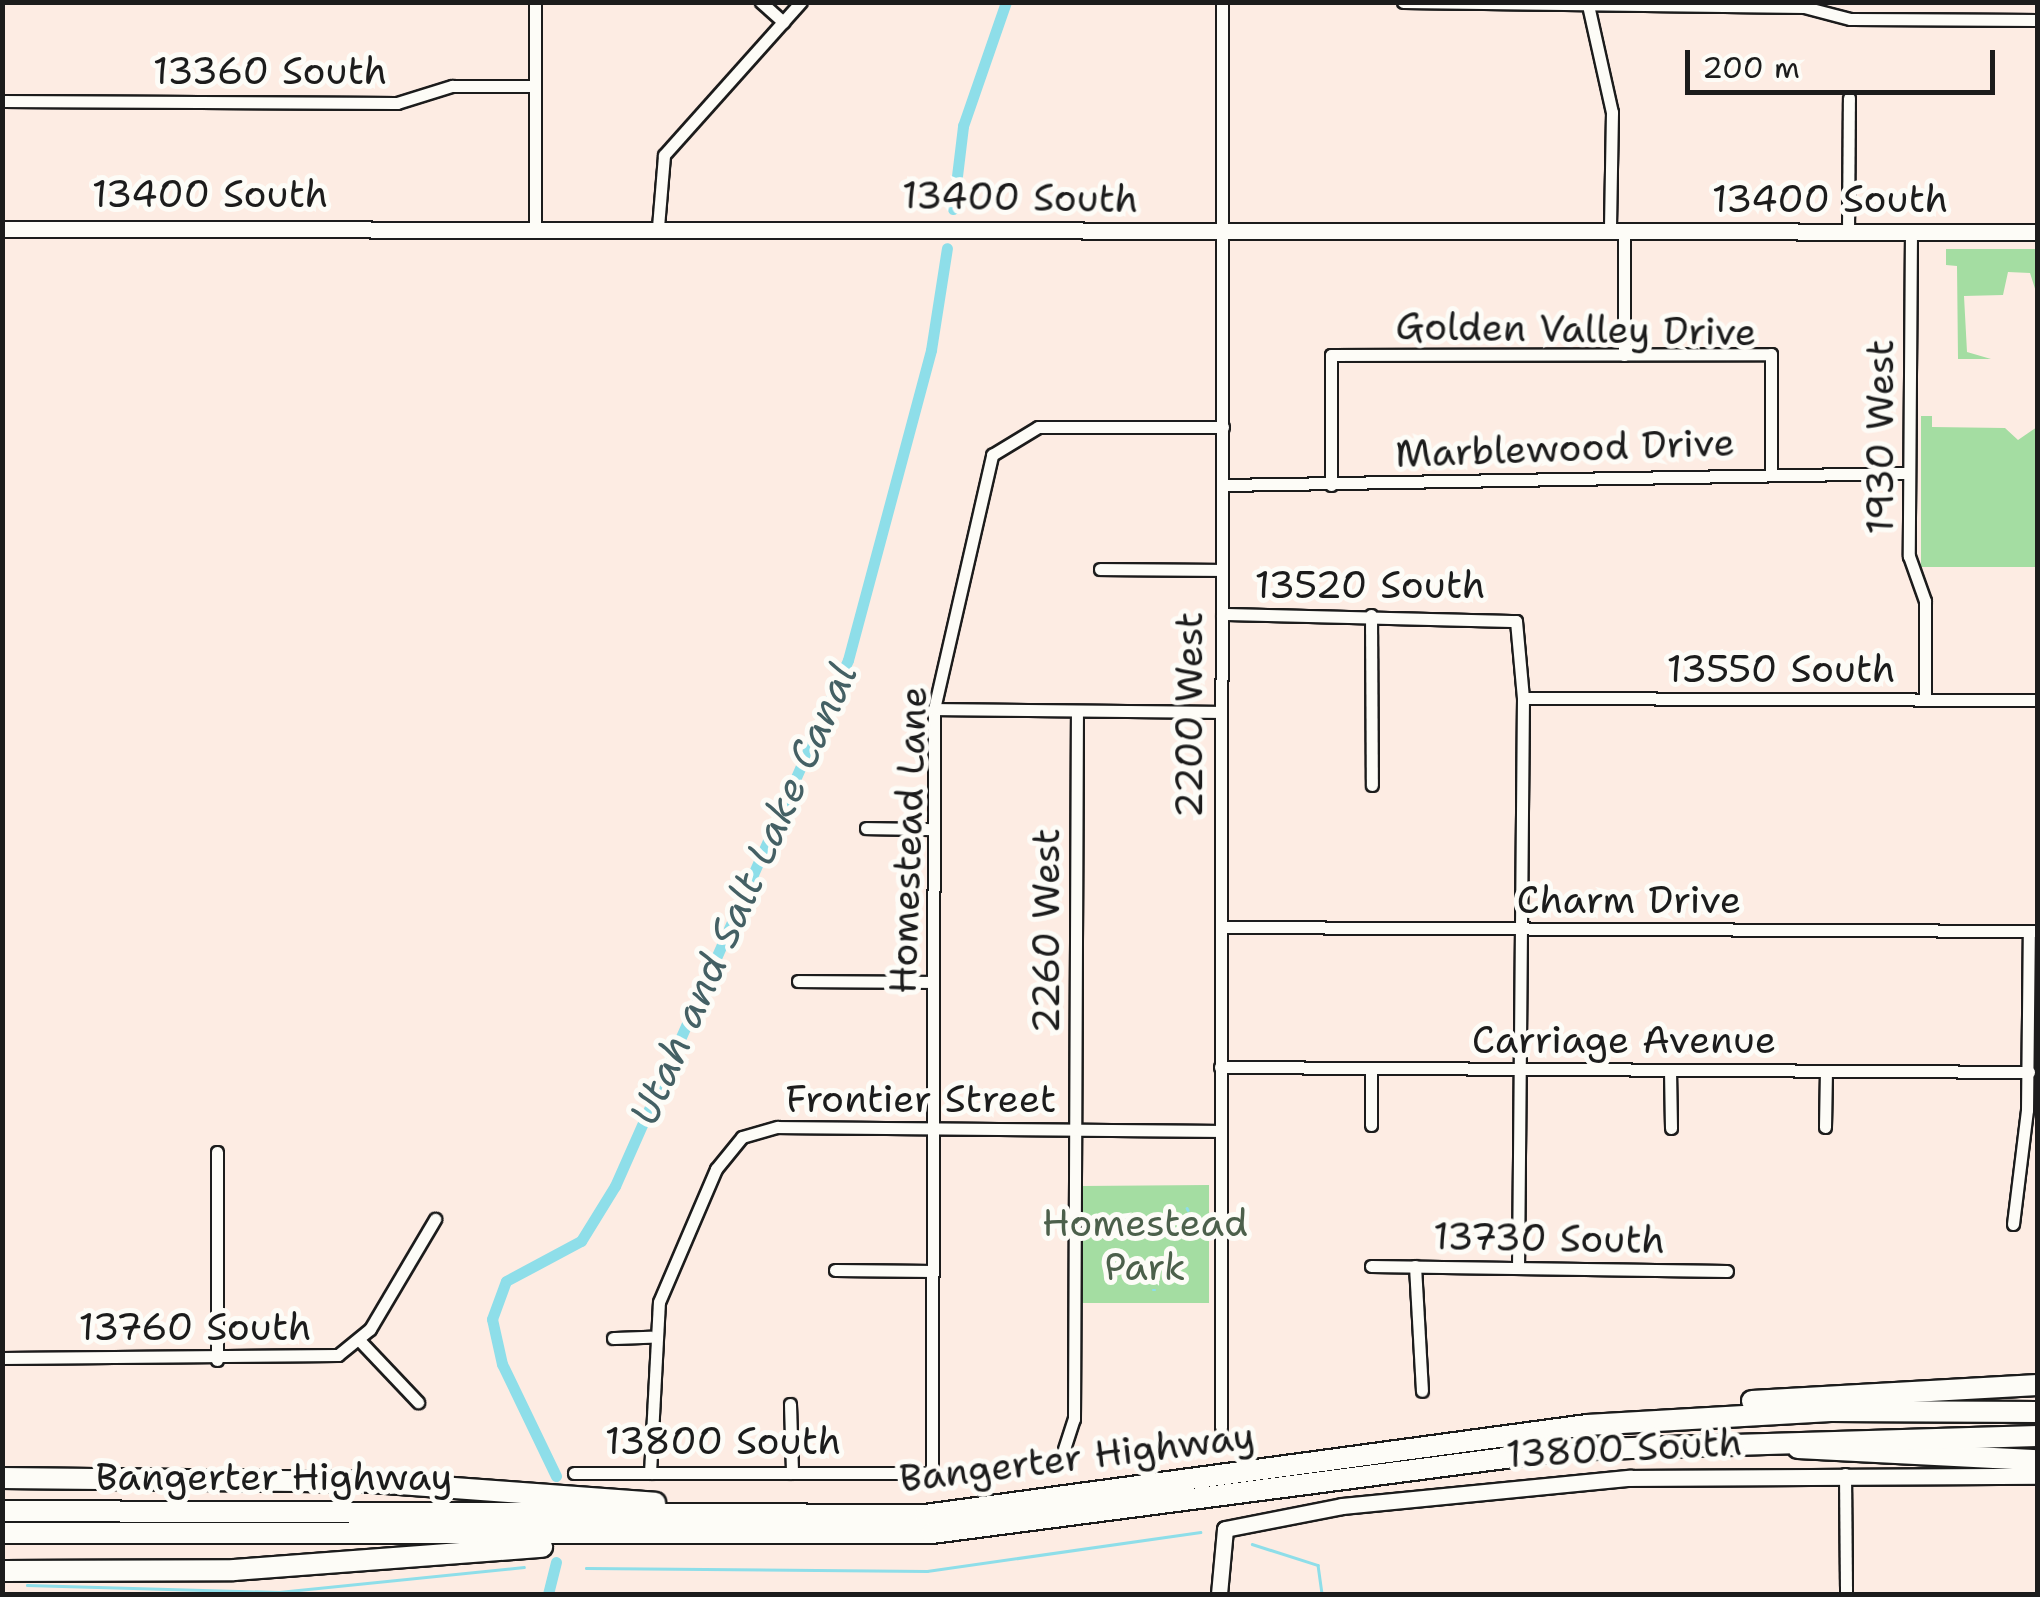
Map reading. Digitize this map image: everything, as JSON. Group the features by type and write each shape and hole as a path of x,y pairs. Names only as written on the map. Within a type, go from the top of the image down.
{"highway":[{"path":"1587,1425 1867,1390 2038,1385"},
{"name":"Bangerter Highway","path":"13,1511 820,1517 1030,1506 1587,1425 2038,1412"},
{"name":"Bangerter Highway","path":"2,1533 758,1535 1011,1526 1413,1466 1641,1444 2038,1436"},
{"path":"1641,1444 2038,1460"},
{"path":"2,1478 410,1484 820,1517"},
{"path":"2,1572 234,1570 758,1535"}],"street":[{"path":"535,2 535,226"},
{"path":"761,2 783,22"},
{"path":"658,227 664,155 800,2"},
{"name":"2200 West","path":"1221,1427 1222,2"},
{"path":"1403,2 1588,4 2038,20"},
{"path":"1588,4 1612,112 1624,355"},
{"name":"13360 South","path":"2,101 397,104 452,86 535,86"},
{"path":"1848,232 1849,98"},
{"name":"13400 South","path":"2,230 535,226 2038,232"},
{"name":"1930 West","path":"1911,232 1909,556 1925,601 1925,699"},
{"name":"Golden Valley Drive","path":"1331,484 1331,355 1771,354 1771,472"},
{"name":"Homestead Lane","path":"932,1474 934,710 992,456 1013,434 1223,427"},
{"name":"Marblewood Drive","path":"1223,485 1602,484 1675,471 1909,473"},
{"path":"1100,568 1222,570"},
{"name":"13520 South","path":"1222,614 1371,614 1516,621 1524,698"},
{"path":"1371,614 1372,786"},
{"path":"1518,1268 1524,698"},
{"name":"13550 South","path":"1524,698 2038,700"},
{"path":"934,710 1222,712"},
{"name":"2260 West","path":"1064,1450 1074,1419 1077,711"},
{"path":"866,828 933,829"},
{"name":"Charm Drive","path":"1221,927 2034,931"},
{"path":"2013,1224 2028,1072 2034,931"},
{"path":"798,981 934,982"},
{"name":"Carriage Avenue","path":"1220,1067 2028,1072"},
{"path":"1371,1125 1372,1069"},
{"path":"1670,1070 1670,1128"},
{"path":"1825,1127 1826,1071"},
{"name":"Frontier Street","path":"650,1474 651,1337 716,1169 742,1138 778,1127 1219,1131"},
{"path":"216,1152 217,1360"},
{"path":"361,1342 435,1219"},
{"name":"13730 South","path":"1370,1266 1727,1271"},
{"path":"1415,1266 1422,1390"},
{"path":"835,1270 933,1271"},
{"path":"614,1338 651,1337"},
{"name":"13760 South","path":"2,1358 326,1358 361,1342 418,1402"},
{"path":"790,1404 792,1474"},
{"name":"13800 South","path":"574,1474 932,1474"},
{"path":"1845,1474 1846,1594"},
{"name":"13800 South","path":"1220,1594 1222,1535 1246,1521 1534,1483 1845,1474 2038,1476"}],"green space":[{"path":"1946,249 2037,249 2037,295 2030,273 2008,272 2003,295 1964,296 1967,352 1991,359 1958,359 1957,266 1946,265"},
{"path":"1921,416 1932,416 1932,427 2005,428 2018,440 2037,427 2037,567 1921,567"},
{"name":"Homestead Park","path":"1209,1185 1209,1303 1082,1303 1082,1186"}],"waterway":[{"name":"Utah and Salt Lake Canal","path":"953,209 963,126 1006,2"},
{"name":"Utah and Salt Lake Canal","path":"556,1476 502,1364 492,1319 506,1281 581,1241 615,1186 848,660 931,350 947,248"},
{"path":"586,1568 927,1571 1200,1532"},
{"path":"1252,1544 1318,1565 1322,1594"},
{"name":"Utah and Salt Lake Canal","path":"548,1594 556,1562"},
{"path":"27,1585 279,1592 524,1567"}]}
